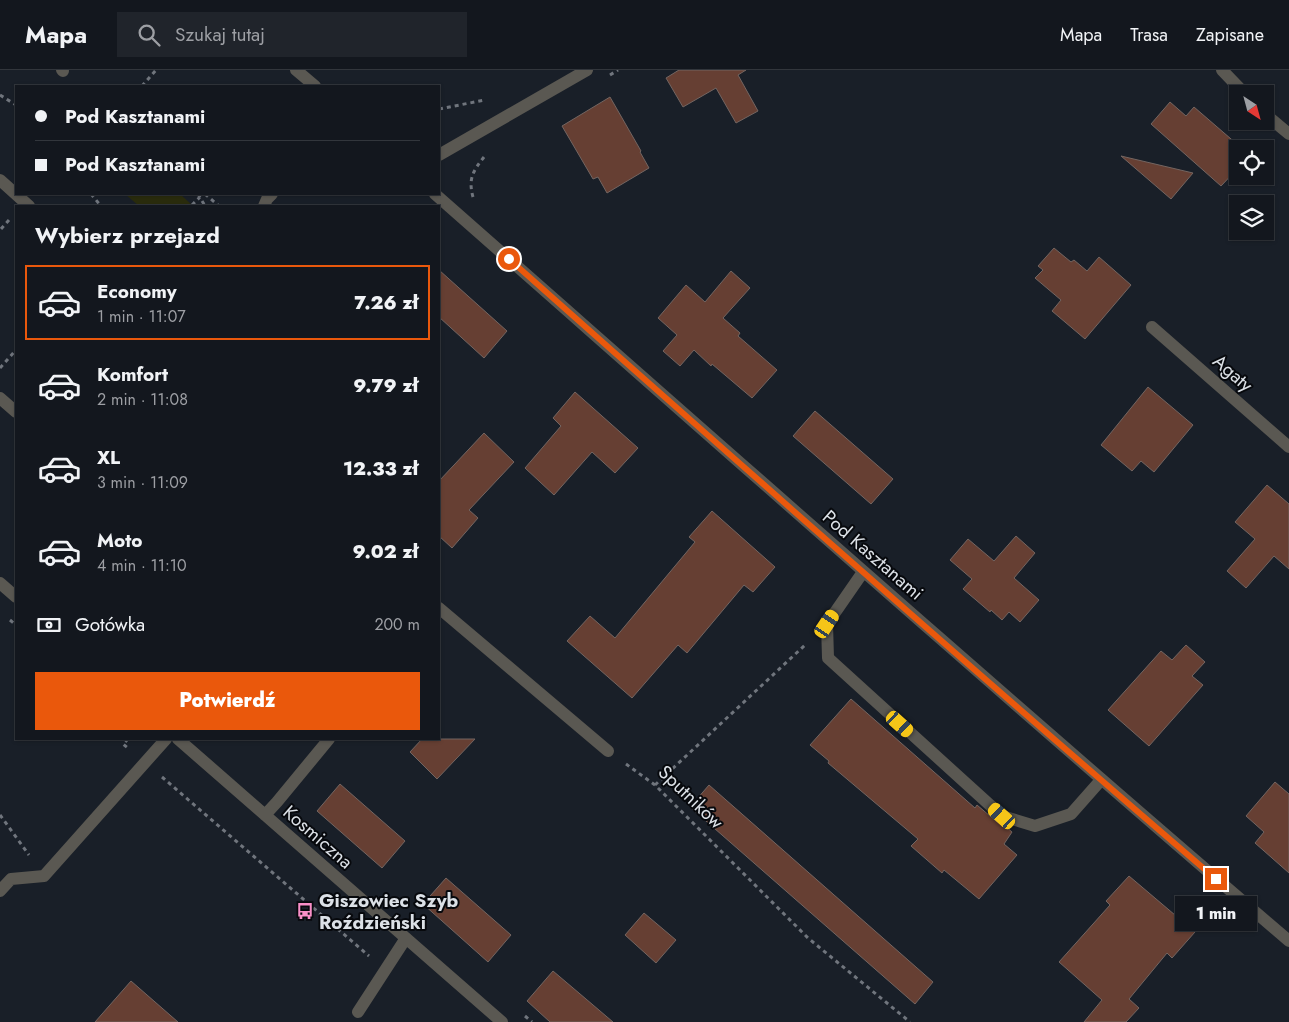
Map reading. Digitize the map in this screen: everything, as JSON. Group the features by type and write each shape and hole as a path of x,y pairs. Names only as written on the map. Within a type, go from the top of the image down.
{"street":[{"path":"296,70 314,85"},
{"path":"440,154 587,70"},
{"path":"1222,70 1236,85"},
{"path":"1274,122 1289,134"},
{"path":"0,180 15,193"},
{"path":"17,195 28,205"},
{"name":"Pod Kasztanami","path":"436,195 863,572 1289,941"},
{"name":"Agaty","path":"1152,327 1289,447"},
{"path":"0,398 15,411"},
{"path":"863,572 827,624 828,658 1002,816 1035,826 1071,814 1101,780"},
{"path":"0,583 15,596"},
{"path":"440,609 608,751"},
{"path":"0,890 11,879 44,876 165,740"},
{"name":"Kosmiczna","path":"179,740 502,1022"},
{"path":"265,815 328,740"},
{"path":"358,1012 406,938"}],"path":[{"path":"143,85 156,70"},
{"path":"609,75 618,70"},
{"path":"0,95 15,104"},
{"path":"440,110 490,99"},
{"path":"477,202 473,196 470,182 476,167 489,151"},
{"path":"92,195 100,205"},
{"path":"206,195 218,205"},
{"path":"0,368 15,351"},
{"path":"655,786 827,624"},
{"path":"127,740 123,744 144,763 342,933"},
{"name":"Sputników","path":"608,751 655,786 808,938 910,1022"},
{"path":"0,815 44,876"}],"green space":[{"path":"126,195 181,195 192,205 138,205"}],"building":[{"path":"679,70 746,70 738,75 758,111 736,123 716,88 683,107 666,78"},
{"path":"610,97 649,168 607,193 598,177 593,179 562,126"},
{"path":"1170,102 1186,116 1194,107 1232,140 1229,140 1229,178 1221,186 1151,124"},
{"path":"1121,156 1193,173 1171,199"},
{"path":"1054,248 1071,262 1074,260 1087,271 1099,257 1131,285 1085,339 1052,311 1061,300 1035,278 1043,270 1038,266"},
{"path":"440,271 507,331 484,358 440,318"},
{"path":"731,271 750,288 723,318 740,333 738,336 777,370 752,398 694,350 680,366 663,351 677,335 658,318 686,285 705,302"},
{"path":"1148,387 1193,425 1154,472 1141,461 1132,471 1101,445"},
{"path":"575,392 638,448 615,473 592,452 554,495 525,468 561,426 553,418"},
{"path":"815,411 893,479 871,504 793,436"},
{"path":"484,433 514,462 469,510 478,518 452,548 440,537 440,480"},
{"path":"1267,485 1289,504 1289,569 1274,556 1246,588 1227,571 1255,539 1235,522"},
{"path":"712,511 775,567 753,592 744,585 687,653 678,645 632,698 567,641 590,616 615,638 695,542 689,537"},
{"path":"1016,536 1035,553 1014,578 1039,600 1020,622 1009,612 1002,620 963,589 972,579 950,560 968,539 994,561"},
{"path":"1186,645 1205,662 1192,676 1203,685 1149,746 1108,710 1161,651 1172,660"},
{"path":"851,699 975,808 977,805 1012,832 1004,844 1017,855 979,899 944,870 942,873 911,846 918,839 828,763 829,761 810,745"},
{"path":"475,739 437,779 410,752 421,740"},
{"path":"1275,782 1289,794 1289,873 1255,843 1264,832 1246,816"},
{"path":"340,784 405,841 382,868 317,811"},
{"path":"709,785 933,982 915,1004 690,807"},
{"path":"1129,876 1195,932 1172,958 1167,953 1129,999 1139,1008 1126,1022 1084,1022 1102,1000 1059,962 1110,905 1106,901"},
{"path":"446,878 511,935 488,962 423,904"},
{"path":"644,913 676,940 656,963 625,935"},
{"path":"553,971 613,1022 550,1022 527,1001"},
{"path":"131,981 178,1022 95,1022"}],"place":[{"name":"Giszowiec Szyb Roździeński","path":"305,911"}],"route":[{"path":"509,259 863,572 1216,879"}]}
